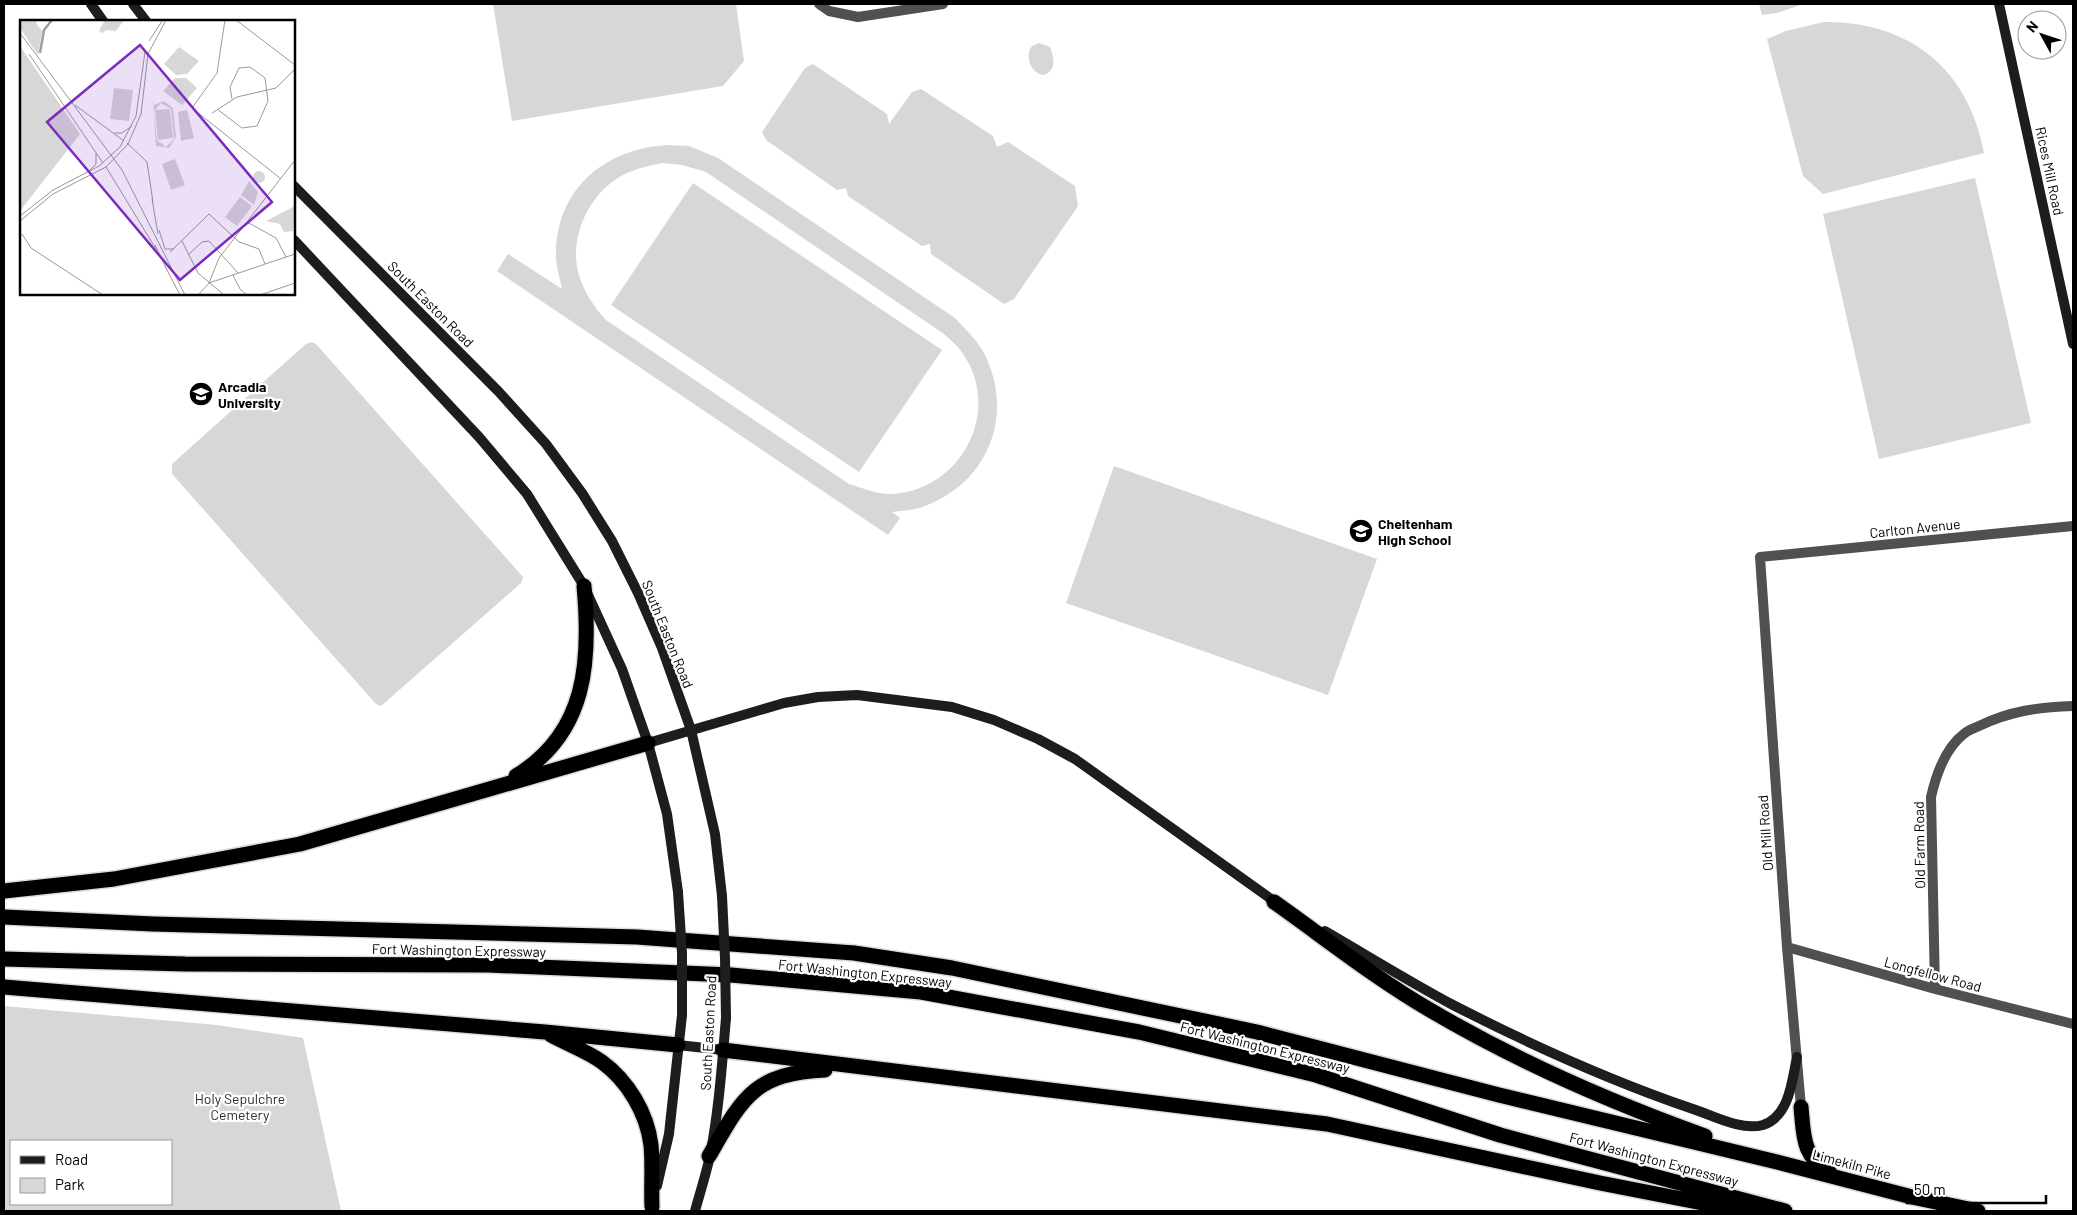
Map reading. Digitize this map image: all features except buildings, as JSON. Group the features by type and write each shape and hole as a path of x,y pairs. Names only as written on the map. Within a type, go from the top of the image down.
{"highway":[{"path":"500,786 529,768 546,754 563,732 575,708 583,684 586,658 587,623 584,586"},
{"path":"4,891 114,880 300,844 648,743"},
{"path":"1274,902 1391,985 1429,1010 1471,1032 1643,1114 1777,1162"},
{"name":"Fort Washington Expressway","path":"4,918 153,924 637,937 854,953 952,968 1257,1032 1518,1099 1777,1162"},
{"name":"Fort Washington Expressway","path":"4,959 185,964 488,965 731,975 921,992 1139,1032 1316,1074 1500,1135 1785,1211"},
{"path":"4,987 545,1032 678,1045"},
{"path":"545,1032 601,1061 616,1075 634,1099 647,1126 651,1146 651,1209"},
{"path":"723,1050 1327,1124 1600,1183 1744,1211"},
{"path":"709,1156 737,1108 760,1085 781,1075 806,1070 869,1068"},
{"path":"1801,1108 1804,1142 1808,1152 1822,1168 1836,1176"},
{"name":"Limekiln Pike","path":"1777,1162 1912,1197 1978,1211"}],"main road":[{"path":"91,4 102,20"},
{"path":"133,4 145,20"},
{"name":"Rices Mill Road","path":"1999,4 2071,322 2073,344"},
{"name":"South Easton Road","path":"295,187 499,392 546,444 582,493 612,541 638,593 662,648 691,730 714,834 722,896 726,1018 720,1088 709,1156 695,1211"},
{"name":"South Easton Road","path":"295,241 479,436 526,494 584,586 622,669 648,743 667,814 678,892 682,953 682,1015 669,1134 651,1209"},
{"path":"648,743 784,703 818,697 857,695 952,707 994,720 1038,739 1075,759 1274,902 1453,1005 1569,1060 1658,1097 1739,1125 1763,1125 1778,1114 1787,1099 1797,1057"},
{"path":"678,1045 723,1050"}],"street":[{"path":"819,4 829,11 858,17 942,4"},
{"name":"Carlton Avenue","path":"1760,557 2073,526"},
{"name":"Old Mill Road","path":"1760,557 1787,947 1801,1108"},
{"name":"Old Farm Road","path":"1935,989 1931,797 1936,775 1944,760 1965,733 1995,718 2022,710 2041,707 2073,706"},
{"name":"Longfellow Road","path":"1787,947 1935,989 2073,1024"}],"green space":[{"path":"493,4 736,4 744,61 723,86 512,121"},
{"path":"1759,4 1803,4 1777,13 1762,15"},
{"path":"1824,22 1855,24 1883,30 1908,41 1930,56 1949,74 1965,97 1976,123 1984,153 1823,194 1803,176 1767,39 1786,31"},
{"path":"1039,43 1050,47 1053,59 1053,67 1044,75 1039,74 1032,68 1029,59 1032,46"},
{"path":"813,64 887,114 889,124 912,92 921,89 993,136 997,147 1008,142 1075,186 1078,206 1014,299 1004,304 931,254 930,244 922,246 848,196 846,188 837,190 766,140 762,132 805,68"},
{"path":"669,145 689,146 718,158 955,318 984,353 993,376 997,399 996,422 990,443 980,463 966,481 947,495 925,506 892,512 900,518 888,535 497,271 508,254 562,289 556,259 558,231 565,210 575,192 589,176 606,163 625,154 646,148","holes":["662,163 682,165 706,172 944,334 961,351 975,379 978,402 976,424 968,445 955,464 938,479 917,489 893,494 876,492 849,484 606,320 590,299 579,275 576,261 576,246 584,218 599,194 621,176 641,168"]},
{"path":"1975,178 2031,423 1879,459 1823,214"},
{"path":"693,183 942,350 859,472 611,305"},
{"path":"311,342 316,344 523,577 521,583 381,706 376,704 172,474 172,464 306,344"},
{"path":"1114,466 1377,559 1328,695 1066,603"},
{"name":"Holy Sepulchre Cemetery","path":"4,1006 217,1025 303,1038 341,1211 4,1211"}],"place":[{"name":"Arcadia University","path":"201,394"},
{"name":"Cheltenham High School","path":"1361,531"}]}
